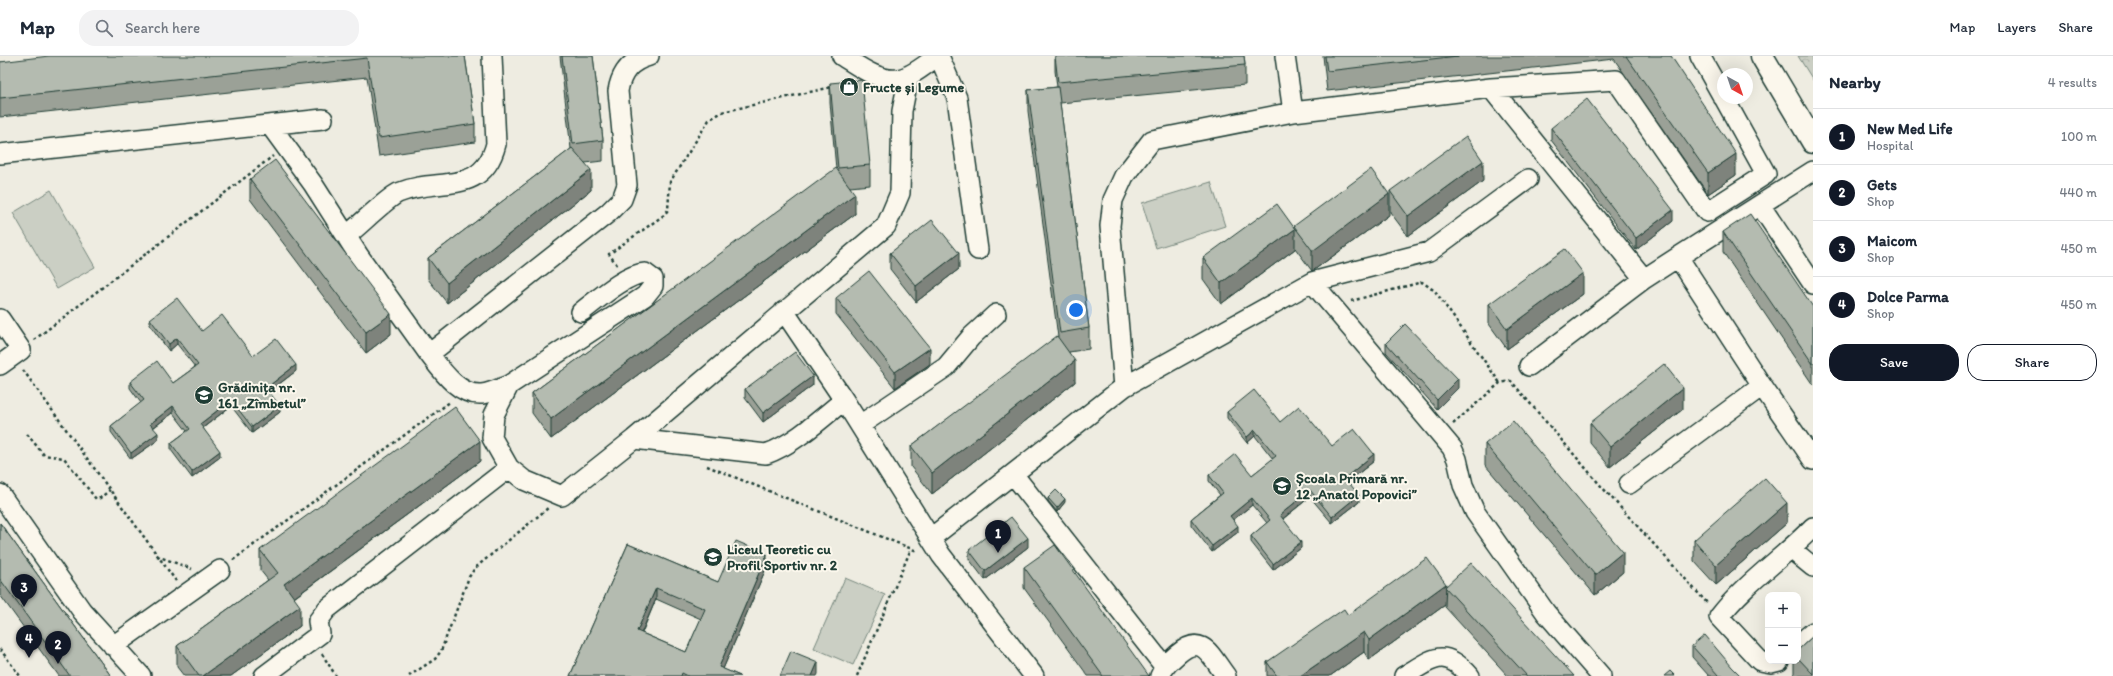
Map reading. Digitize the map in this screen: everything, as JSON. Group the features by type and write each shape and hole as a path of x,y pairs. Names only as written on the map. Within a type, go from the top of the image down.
{"main road":[{"path":"1762,56 1813,142"}],"lane":[{"path":"346,236 397,194 415,188 469,180 484,170 492,156 496,144 492,56"},
{"path":"429,354 608,214 622,199 627,185 618,91 620,80 627,68 634,62 649,56"},
{"path":"842,56 865,70 889,79 898,79 909,75 939,56 957,98 978,250"},
{"path":"1285,56 1292,112"},
{"path":"1700,56 1717,86"},
{"path":"509,385 494,415 492,438 509,468 524,480 562,496 634,439 784,310 886,226 900,192 902,111 909,75"},
{"path":"1124,387 1110,226 1113,200 1124,176 1152,140 1292,112 1491,88 1616,80 1707,212 1766,174 1727,104"},
{"path":"1491,88 1644,279"},
{"path":"0,154 323,119"},
{"path":"270,125 429,354 459,387 465,391 471,394 484,394 509,385 645,296 654,286 654,280 645,273 639,273 581,312"},
{"path":"1529,366 1644,279 1813,171"},
{"path":"931,538 1124,387 1312,282 1430,252 1528,179"},
{"path":"1760,205 1813,284"},
{"path":"1678,257 1762,386 1813,460"},
{"path":"1312,282 1441,434 1457,459 1464,485 1475,512 1546,613 1601,676"},
{"path":"784,310 844,400 941,555 1034,676"},
{"path":"860,425 946,367 971,337 996,314"},
{"path":"0,320 11,357"},
{"path":"1628,484 1762,386"},
{"path":"634,439 766,454 788,443 844,400"},
{"path":"264,676 320,634 318,621 326,609 509,468"},
{"path":"1013,474 1162,671 1184,649 1190,645 1197,644 1206,649 1226,676"},
{"path":"0,494 82,611 141,676"},
{"path":"1774,676 1718,617 1734,598 1791,549 1813,527"},
{"path":"1791,549 1813,567"},
{"path":"113,646 216,573"},
{"path":"1801,642 1813,632"},
{"path":"1404,676 1433,659 1446,658 1456,662 1470,676"},
{"path":"1760,661 1765,662"}],"path":[{"path":"627,280 609,254 664,215 668,210 670,182 709,120 722,112 833,87"},
{"path":"185,594 11,357 286,146"},
{"path":"1332,306 1422,282 1435,291 1500,383"},
{"path":"1441,434 1500,383 1511,381 1601,486 1718,617"},
{"path":"157,556 216,573 465,391"},
{"path":"26,434 44,455 64,458 96,499 100,498 110,490"},
{"path":"703,464 911,549 941,555"},
{"path":"409,676 435,659 441,651 469,577 475,568 562,496"},
{"path":"857,676 911,549"},
{"path":"313,640 336,676"},
{"path":"0,649 20,676"}],"green space":[{"path":"1798,56 1813,56 1813,80"},
{"path":"1211,182 1225,226 1156,248 1142,203"},
{"path":"51,190 95,267 57,289 13,213"},
{"path":"845,578 885,595 853,665 814,648"}],"building":[{"path":"49,56 465,56 475,124 379,138 367,58 0,98 0,62"},
{"path":"562,56 593,56 603,140 573,144"},
{"path":"1055,56 1244,56 1245,65 1058,82"},
{"path":"1325,56 1458,56 1327,71"},
{"path":"1626,56 1671,56 1736,154 1708,173"},
{"path":"862,80 870,165 838,168 830,83"},
{"path":"1058,87 1089,328 1060,333 1028,90"},
{"path":"1587,99 1673,210 1636,238 1551,128"},
{"path":"1466,136 1483,161 1408,216 1390,191"},
{"path":"572,148 591,170 447,283 428,258"},
{"path":"275,160 391,314 366,332 250,179"},
{"path":"836,168 855,194 551,419 532,393"},
{"path":"1371,169 1389,194 1312,250 1294,226"},
{"path":"1277,204 1295,229 1221,283 1203,258"},
{"path":"1750,214 1813,307 1813,364 1723,232"},
{"path":"932,220 959,253 916,286 890,253"},
{"path":"1565,249 1583,273 1507,329 1489,304"},
{"path":"869,271 930,348 895,372 836,298"},
{"path":"177,298 202,331 222,315 253,356 276,339 296,365 266,388 280,406 252,427 231,400 200,424 220,451 192,472 171,443 190,429 173,406 150,424 158,433 131,453 111,426 144,400 130,382 157,361 173,383 198,365 177,338 169,344 150,319"},
{"path":"1405,324 1458,379 1437,400 1386,343"},
{"path":"1057,336 1075,361 932,473 911,446"},
{"path":"795,352 813,376 763,413 745,389"},
{"path":"1664,364 1683,388 1610,447 1590,423"},
{"path":"1254,390 1280,422 1299,406 1332,446 1354,429 1374,454 1345,478 1359,495 1332,517 1310,490 1280,515 1301,542 1273,564 1251,536 1270,520 1252,498 1230,516 1238,526 1212,546 1191,519 1223,493 1209,475 1235,454 1252,475 1276,456 1255,430 1247,437 1227,412"},
{"path":"455,407 480,441 284,584 300,606 203,676 199,676 177,646 278,573 260,550"},
{"path":"1513,421 1623,552 1595,575 1485,444"},
{"path":"1765,478 1787,503 1716,565 1694,540"},
{"path":"1056,490 1065,499 1057,508 1048,498"},
{"path":"1011,517 1028,538 985,571 969,550"},
{"path":"0,523 111,676 70,676 0,579"},
{"path":"736,541 767,554 719,667 740,676 688,676 682,673 681,676 570,676 628,544 718,582","holes":["656,588 705,609 686,652 637,631"]},
{"path":"1055,545 1149,676 1103,676 1024,567"},
{"path":"1427,558 1446,584 1369,640 1364,632 1300,676 1277,676 1267,662 1344,609 1348,615"},
{"path":"1471,563 1574,676 1527,676 1445,587"},
{"path":"1705,635 1741,676 1719,676 1692,646"},
{"path":"1813,636 1813,674 1801,661 1801,647"},
{"path":"791,651 818,662 812,676 780,676"},
{"path":"1670,671 1675,676 1664,676"}],"place":[{"name":"Fructe și Legume","path":"849,87"},
{"name":"Grădinița nr. 161 „Zîmbetul”","path":"204,395"},
{"name":"Școala Primară nr. 12 „Anatol Popovici”","path":"1282,486"},
{"name":"New Med Life","path":"998,553"},
{"name":"Liceul Teoretic cu Profil Sportiv nr. 2","path":"713,557"},
{"name":"Maicom","path":"24,607"},
{"name":"Dolce Parma","path":"29,658"},
{"name":"Gets","path":"58,664"}]}
